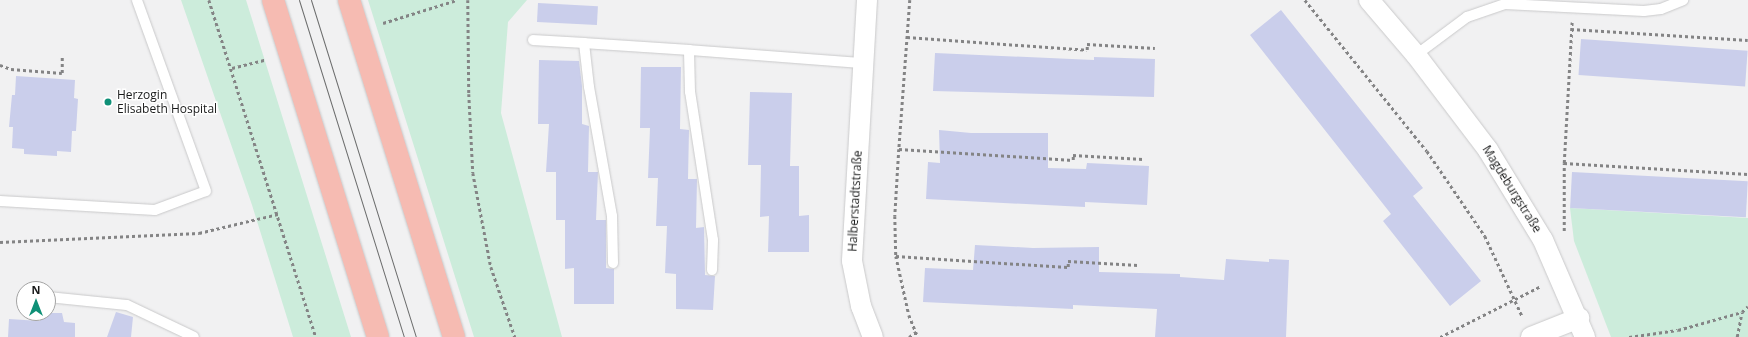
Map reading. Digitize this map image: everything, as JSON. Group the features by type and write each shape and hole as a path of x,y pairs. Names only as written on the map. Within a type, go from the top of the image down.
{"highway":[{"path":"273,0 378,337"},
{"path":"349,0 454,337"}],"street":[{"name":"Halberstadtstraße","path":"867,0 852,261 861,306 873,337"},
{"name":"Magdeburgstraße","path":"1369,0 1416,55 1488,150 1544,240 1579,318 1585,337"},
{"path":"1532,337 1579,318"}],"lane":[{"path":"0,201 155,210 206,191 137,0"},
{"path":"1416,55 1467,17 1489,8 1506,4 1644,11 1661,9 1683,0"},
{"path":"534,40 863,63"},
{"path":"584,43 589,87 612,216 613,263"},
{"path":"689,50 690,92 713,240 712,270"},
{"path":"56,298 127,305 194,337"}],"path":[{"path":"209,0 232,68 316,337"},
{"path":"384,23 457,0"},
{"path":"468,0 469,94 473,173 491,267 515,337"},
{"path":"910,0 895,216 896,256 918,337"},
{"path":"1304,0 1427,150 1485,236 1532,337"},
{"path":"1564,229 1564,163 1572,8"},
{"path":"1571,29 1748,40"},
{"path":"908,37 1087,50 1087,44 1155,48"},
{"path":"0,65 11,70 62,73 62,57"},
{"path":"232,68 265,60"},
{"path":"899,149 1073,160 1073,155 1143,159"},
{"path":"1564,163 1748,174"},
{"path":"0,242 199,233 278,214"},
{"path":"896,256 1068,267 1068,261 1138,265"},
{"path":"1440,337 1514,298"},
{"path":"1629,337 1678,330 1742,312 1748,306"},
{"path":"1737,337 1742,312"},
{"path":"909,337 916,332"}],"green space":[{"path":"181,0 246,0 351,337 293,337 252,205"},
{"path":"368,0 527,0 508,22 501,113 562,337 474,337"},
{"path":"1570,208 1748,218 1748,337 1611,337 1574,241"}],"building":[{"path":"538,3 598,6 597,25 537,22"},
{"path":"1281,10 1423,188 1413,196 1481,281 1450,306 1383,221 1391,214 1250,35"},
{"path":"1581,39 1748,51 1745,87 1578,75"},
{"path":"935,53 1094,60 1094,57 1155,59 1154,97 933,91"},
{"path":"539,60 579,61 582,86 582,124 589,126 588,172 598,172 596,220 606,220 606,268 614,269 614,304 574,304 574,268 565,269 565,220 556,220 556,172 546,172 549,124 538,124"},
{"path":"641,67 681,67 680,129 689,130 688,179 697,179 696,228 704,227 705,275 715,276 713,310 676,309 676,274 665,273 667,226 656,226 658,178 648,178 650,128 640,128"},
{"path":"16,76 75,80 74,98 78,99 76,131 72,131 71,152 57,151 57,156 24,154 24,149 12,148 13,127 9,127 12,95 15,95"},
{"path":"750,92 792,93 790,166 799,166 799,216 809,215 809,252 768,252 769,216 760,217 761,165 748,165"},
{"path":"939,130 971,133 1048,133 1048,168 1086,169 1087,163 1149,166 1147,205 1085,202 1085,207 926,199 928,162 940,163"},
{"path":"1572,172 1748,181 1746,217 1570,208"},
{"path":"975,245 1033,248 1099,247 1099,272 1180,274 1180,277 1224,280 1226,259 1269,262 1269,259 1289,260 1286,337 1155,337 1157,309 1073,305 1073,309 923,302 925,268 973,270"},
{"path":"116,312 133,317 131,337 107,337"},
{"path":"56,313 62,313 64,322 75,323 75,337 8,337 9,319 16,319 16,321 56,321"}],"tram line":[{"path":"299,0 404,337"},
{"path":"311,0 416,337"}],"place":[{"name":"Herzogin Elisabeth Hospital","path":"108,102"}]}
